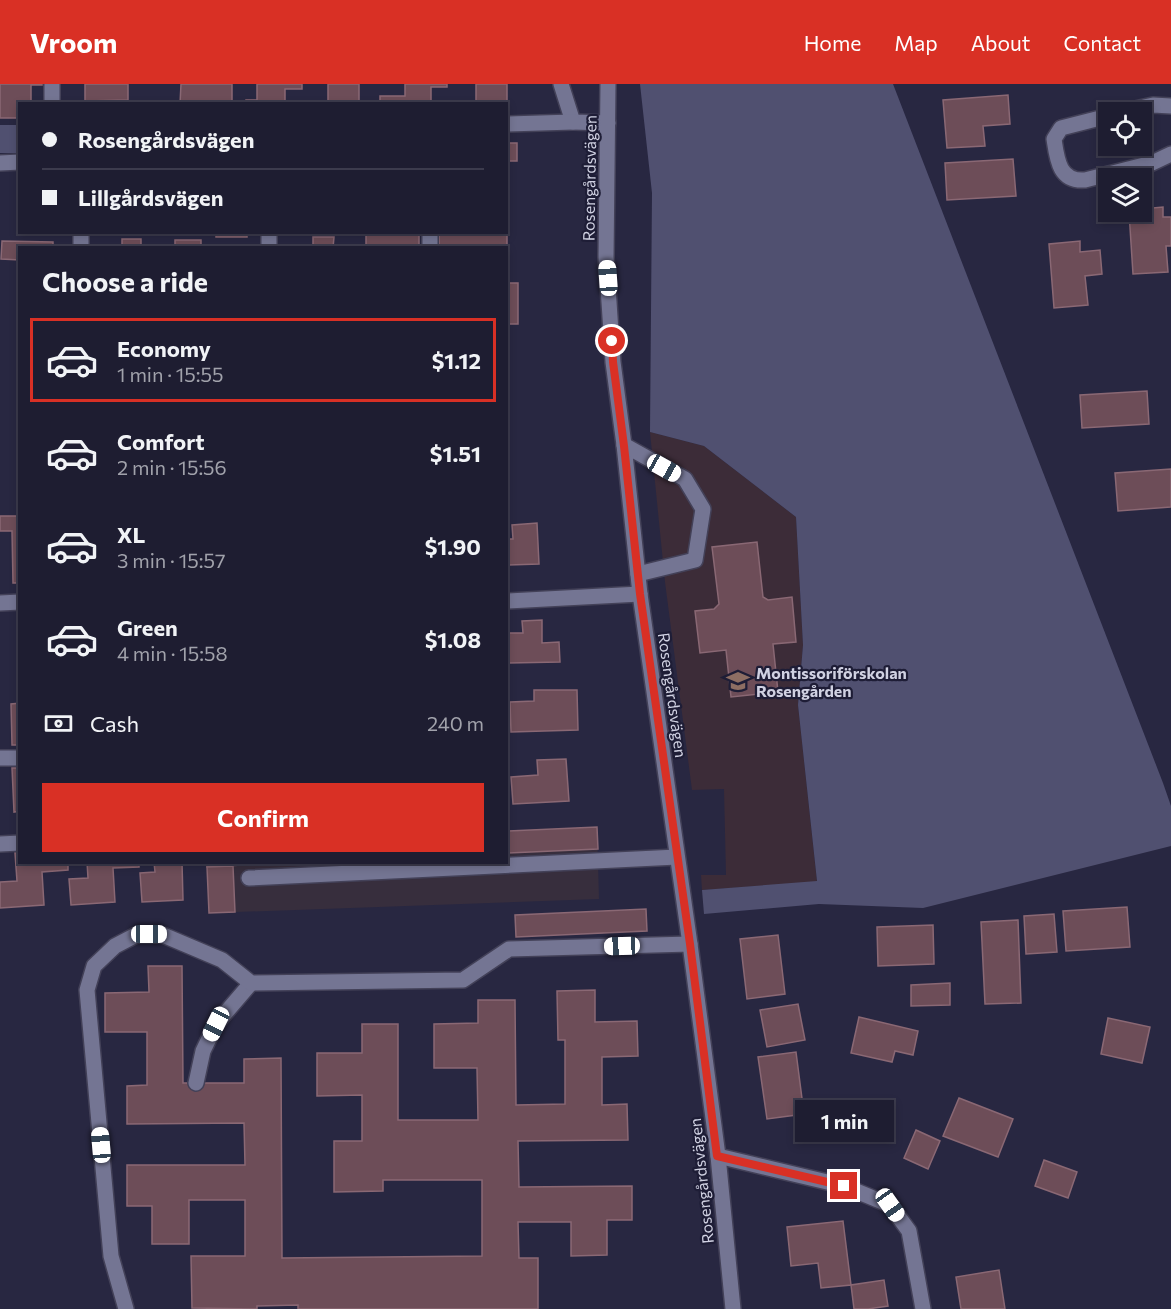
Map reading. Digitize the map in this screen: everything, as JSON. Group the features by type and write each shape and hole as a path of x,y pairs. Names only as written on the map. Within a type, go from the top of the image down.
{"street":[{"path":"52,84 52,102"},
{"path":"561,84 573,122"},
{"name":"Rosengårdsvägen","path":"608,84 606,257 613,362 640,594 690,944 717,1156 733,1309"},
{"path":"1152,105 1171,106"},
{"path":"1098,119 1061,128 1054,139 1057,160 1062,171 1076,181 1152,164 1171,154"},
{"path":"508,124 608,123"},
{"path":"0,162 18,162"},
{"path":"624,446 685,479 702,509 695,560 638,574"},
{"path":"508,601 640,594"},
{"path":"0,603 18,602"},
{"path":"0,758 18,758"},
{"path":"0,844 18,843"},
{"path":"508,863 677,857"},
{"path":"249,878 313,869 494,864"},
{"path":"126,1309 111,1256 87,990 94,966 115,946 136,934 163,934 222,960 250,983 463,980 508,949 690,944"},
{"path":"195,1083 203,1051 216,1024 250,983"},
{"path":"717,1156 844,1186 890,1205 909,1231 923,1309"}],"shaded area":[{"path":"640,84 893,84 1163,783 1171,806 1171,846 923,908 819,904 704,914 702,890 817,881 798,705 803,645 796,517 704,446 650,432 652,193"},
{"path":"0,125 18,125 18,153 0,153"},
{"name":"Montissoriförskolan Rosengården","path":"650,432 704,446 796,517 803,645 798,705 817,882 702,890 701,875 726,875 724,789 692,790 665,582"},
{"path":"597,827 599,899 209,913 207,864 508,864 508,831"}],"building":[{"path":"0,84 42,84 31,85 31,102 18,102 18,118 0,118"},
{"path":"85,84 128,84 128,100 85,101"},
{"path":"181,84 232,84 232,102 180,102"},
{"path":"257,84 302,84 302,89 285,89 285,102 246,102 246,100 257,100"},
{"path":"328,84 359,84 359,102 328,102"},
{"path":"405,84 447,84 447,87 431,87 431,102 380,102 380,96 405,96"},
{"path":"476,84 507,84 507,102 476,102"},
{"path":"1008,95 1010,124 983,126 985,146 947,148 943,100"},
{"path":"508,143 517,143 517,161 508,161"},
{"path":"1013,159 1016,196 947,200 945,163"},
{"path":"1163,207 1163,217 1171,217 1171,246 1166,246 1168,272 1133,274 1130,222 1152,222 1152,208"},
{"path":"216,234 247,234 247,237 216,237"},
{"path":"366,234 419,234 419,246 366,246"},
{"path":"439,234 507,235 507,246 439,246"},
{"path":"313,237 334,237 333,246 313,246"},
{"path":"122,239 141,239 141,246 122,246"},
{"path":"175,240 201,240 201,246 175,246"},
{"path":"2,241 53,242 53,246 18,246 18,260 1,259"},
{"path":"1080,241 1080,252 1100,250 1102,274 1085,276 1088,305 1054,308 1049,244"},
{"path":"508,283 518,283 518,324 508,324"},
{"path":"508,375 509,375 508,418"},
{"path":"1147,391 1149,424 1082,428 1080,395"},
{"path":"1171,469 1171,507 1118,511 1115,473"},
{"path":"0,516 18,516 18,583 13,583 12,531 0,531"},
{"path":"537,523 539,564 508,565 508,539 513,539 512,525"},
{"path":"757,542 763,597 768,600 792,597 796,642 773,644 778,692 731,697 726,650 700,653 695,611 714,609 719,604 712,547"},
{"path":"542,620 542,643 559,642 560,662 508,663 508,633 523,633 522,621"},
{"path":"534,690 577,690 578,730 511,732 510,702 534,701"},
{"path":"18,703 18,745 12,745 11,704"},
{"path":"566,759 569,801 513,804 511,777 538,775 537,760"},
{"path":"12,768 18,768 18,811 14,812"},
{"path":"597,827 598,849 508,853 508,831"},
{"path":"15,853 18,853 18,864 68,864 68,870 42,872 44,905 0,908 0,882 17,881"},
{"path":"87,864 139,864 139,867 113,868 115,902 71,905 69,879 88,878"},
{"path":"154,864 182,864 183,900 142,902 140,873 155,872"},
{"path":"207,864 262,864 207,867"},
{"path":"233,866 235,912 209,913 207,867"},
{"path":"1127,907 1130,947 1066,951 1063,911"},
{"path":"646,909 647,931 516,937 515,915"},
{"path":"1054,914 1057,952 1026,954 1024,916"},
{"path":"1018,920 1021,1003 985,1004 981,922"},
{"path":"933,925 934,964 878,966 877,927"},
{"path":"778,935 785,994 747,999 740,939"},
{"path":"148,966 182,966 183,1083 244,1083 244,1059 281,1058 282,1258 482,1256 482,1180 383,1180 383,1191 334,1192 334,1141 362,1141 362,1095 317,1096 317,1053 362,1053 362,1024 398,1024 398,1120 478,1120 477,1068 434,1068 434,1024 478,1023 478,1000 515,1000 516,1105 565,1104 565,1040 558,1040 557,991 595,990 595,1022 637,1021 638,1056 602,1057 602,1105 627,1104 628,1140 518,1141 519,1187 632,1186 632,1220 607,1220 607,1255 571,1256 571,1222 518,1222 519,1258 538,1258 538,1309 298,1309 298,1305 257,1306 257,1309 192,1308 191,1256 245,1256 245,1200 189,1200 189,1244 152,1244 152,1206 127,1206 127,1165 245,1165 244,1123 127,1124 127,1086 147,1085 147,1032 105,1032 105,993 149,992"},
{"path":"950,983 950,1005 911,1006 911,985"},
{"path":"798,1004 805,1040 767,1047 760,1010"},
{"path":"859,1017 918,1031 913,1055 895,1051 892,1062 851,1053"},
{"path":"1108,1018 1150,1027 1142,1063 1101,1054"},
{"path":"796,1052 804,1114 767,1119 758,1057"},
{"path":"959,1098 1013,1119 998,1157 943,1136"},
{"path":"916,1130 940,1141 928,1169 904,1158"},
{"path":"1044,1160 1077,1172 1068,1198 1035,1186"},
{"path":"843,1221 851,1285 821,1288 818,1263 791,1266 787,1227"},
{"path":"999,1270 1005,1309 961,1309 956,1277"},
{"path":"884,1280 888,1306 854,1309 851,1285"}],"place":[{"name":"Montissoriförskolan Rosengården","path":"738,681"}],"route":[{"path":"612,341 640,594 690,944 717,1156 844,1186"}]}
